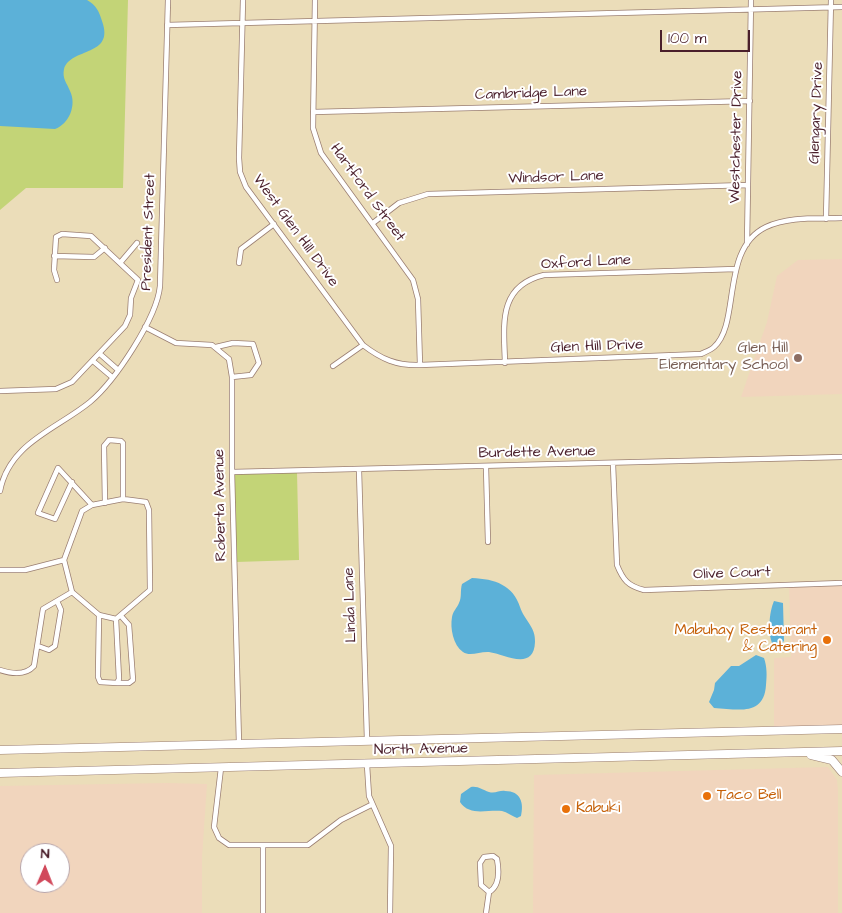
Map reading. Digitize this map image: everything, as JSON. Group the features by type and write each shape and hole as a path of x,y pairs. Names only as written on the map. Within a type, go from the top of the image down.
{"main road":[{"name":"North Avenue","path":"0,750 842,729"},
{"name":"North Avenue","path":"0,773 367,765 842,751"},
{"path":"789,752 832,760 842,772"}],"street":[{"name":"President Street","path":"0,491 8,469 26,444 81,409 100,392 145,327 156,307 160,286 168,0"},
{"name":"West Glen Hill Drive","path":"243,0 239,166 246,187 363,344"},
{"name":"Hartford Street","path":"315,0 314,137 321,154 413,280 418,299 420,366"},
{"name":"Westchester Drive","path":"746,244 751,0"},
{"name":"Glengary Drive","path":"826,219 831,0"},
{"path":"167,25 842,8"},
{"name":"Cambridge Lane","path":"313,112 750,101"},
{"name":"Windsor Lane","path":"373,223 399,204 428,194 748,185"},
{"name":"Glen Hill Drive","path":"363,344 389,362 420,366 701,354 715,347 721,336 736,270 746,244 767,226 792,220 842,218"},
{"path":"239,263 242,249 274,224"},
{"path":"0,391 56,389 72,382 100,354 129,320 131,298 138,280 105,248 87,235 58,235 55,239 54,256 57,280"},
{"path":"120,263 137,243"},
{"path":"54,256 94,257 105,248"},
{"name":"Oxford Lane","path":"504,363 504,319 506,307 518,288 532,279 544,276 736,270"},
{"path":"145,327 176,344 208,344 216,347 233,344 253,344 259,363 251,375 232,377"},
{"path":"333,366 363,344"},
{"name":"Roberta Avenue","path":"216,347 229,359 232,377 232,472 239,744"},
{"path":"100,354 117,369"},
{"path":"93,361 112,377"},
{"path":"105,503 104,446 109,440 121,441 123,443 123,499"},
{"name":"Burdette Avenue","path":"232,472 842,457"},
{"name":"Olive Court","path":"613,464 617,565 625,582 632,587 644,590 842,583"},
{"path":"486,467 488,542"},
{"path":"72,482 55,519 38,513 58,468 72,482 92,505"},
{"name":"Linda Lane","path":"359,470 367,740"},
{"path":"123,499 146,502 149,510 151,552 148,593 116,619 99,615 72,592 64,560 82,511 92,505 105,503 123,499"},
{"path":"0,570 25,570 64,560"},
{"path":"0,670 23,674 29,672 34,666 43,609 72,592"},
{"path":"38,646 49,650 55,646 61,610 57,601"},
{"path":"99,615 98,677 100,682 130,683 133,680 129,625 121,616"},
{"path":"116,619 119,679 117,683"},
{"path":"367,765 366,786 371,805 386,831 391,846 390,913"},
{"path":"221,768 214,827 216,834 223,843 229,846 308,844 341,820 371,805"},
{"path":"263,846 263,913"},
{"path":"486,913 489,892 497,884 497,858 493,856 484,857 480,863 481,885 489,892"}],"shaded area":[{"name":"Glen Hill Elementary School","path":"842,259 842,394 741,397 767,322 777,276 798,260"},
{"path":"842,584 842,727 774,729 774,658 791,657 789,586"},
{"path":"828,767 837,780 838,791 838,913 533,913 534,775"},
{"path":"207,784 202,857 202,913 0,913 0,786"}],"green space":[{"path":"0,0 128,0 123,188 26,188 0,210"},
{"path":"297,472 299,560 236,562 234,474"}],"water":[{"path":"0,0 87,0 95,6 100,14 104,32 103,41 98,46 68,62 64,69 64,78 73,102 68,118 60,127 55,129 0,126"},
{"path":"472,578 495,582 508,588 513,593 534,632 535,642 530,656 524,659 517,659 489,652 469,654 463,652 457,645 451,626 452,617 460,601 462,584"},
{"path":"774,601 783,603 784,641 778,647 774,647 770,637 770,617"},
{"path":"756,655 764,658 767,674 764,695 760,702 755,707 748,709 714,708 709,702 715,683 731,666 739,666"},
{"path":"471,787 491,792 515,793 521,802 521,816 517,818 502,811 474,811 464,807 460,802 461,794"}],"place":[{"name":"Glen Hill Elementary School","path":"798,358"},
{"name":"Mabuhay Restaurant & Catering","path":"827,640"},
{"name":"Taco Bell","path":"707,796"},
{"name":"Kabuki","path":"566,809"}]}
